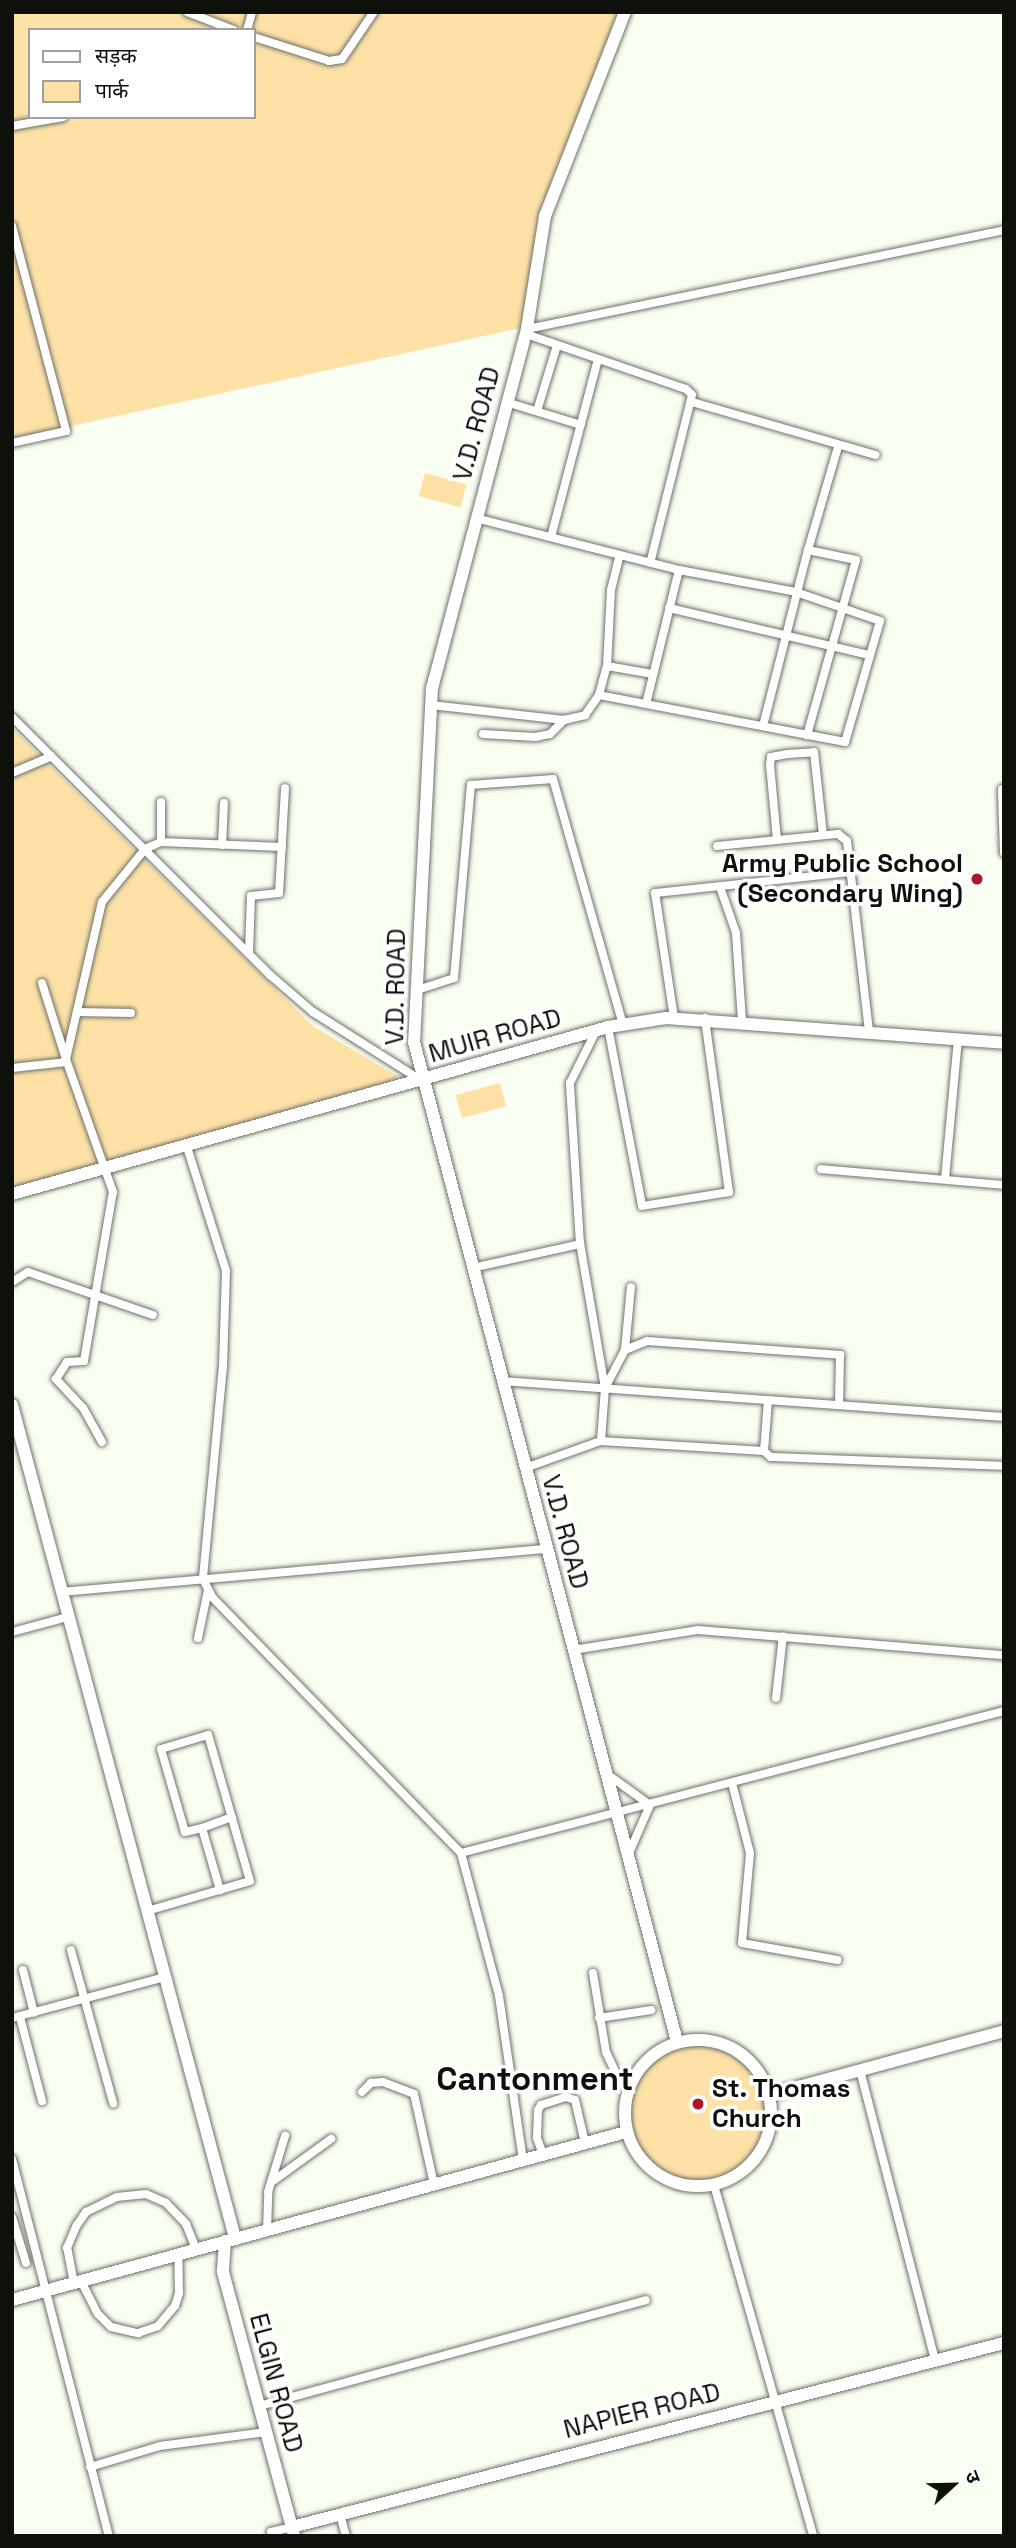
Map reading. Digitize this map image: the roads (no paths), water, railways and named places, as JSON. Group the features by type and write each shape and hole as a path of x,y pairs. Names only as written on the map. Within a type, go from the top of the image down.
{"street":[{"path":"187,12 229,28"},
{"path":"256,38 330,61 342,60 374,12"},
{"name":"V.D. ROAD","path":"625,12 545,216 527,332 476,518 431,705 414,1042 422,1081 677,2042"},
{"path":"12,126 52,119"},
{"path":"12,226 66,431 12,443"},
{"path":"527,332 1004,230"},
{"path":"527,332 557,345 686,389 692,402 650,563"},
{"path":"537,411 557,345"},
{"path":"551,537 598,359"},
{"path":"506,402 580,425"},
{"path":"692,402 838,447 876,455"},
{"path":"763,726 796,592 838,447"},
{"path":"476,518 679,570 796,592 842,611 880,621 845,742 599,695"},
{"path":"807,735 856,560 808,551"},
{"path":"431,705 564,720 585,715 599,695 607,666 611,590 620,555"},
{"path":"646,704 679,570"},
{"path":"669,608 870,655"},
{"path":"607,666 653,674"},
{"path":"12,717 249,953 313,1012 422,1081"},
{"path":"483,734 535,737 550,734 564,720"},
{"path":"777,840 771,757 788,754 814,752 823,835"},
{"path":"12,773 52,756"},
{"path":"417,990 454,978 471,785 553,779 623,1025"},
{"path":"249,953 251,896 279,892 285,788"},
{"path":"1002,789 1004,853"},
{"path":"161,802 161,842"},
{"path":"222,845 225,803"},
{"path":"717,846 838,834 847,841 869,1031"},
{"path":"67,1061 102,902 145,849 161,842 282,847"},
{"path":"674,1018 655,893 851,872"},
{"path":"720,887 736,933 742,1021"},
{"path":"41,983 67,1061 108,1168 113,1192 84,1361 67,1362 56,1379 83,1408 102,1442"},
{"path":"77,1012 131,1013"},
{"name":"MUIR ROAD","path":"12,1194 623,1025 674,1018 705,1018 1004,1043"},
{"path":"602,1029 642,1206 729,1192 705,1018"},
{"path":"601,1441 605,1388 580,1244 570,1083 602,1029"},
{"path":"945,1179 958,1039"},
{"path":"12,1068 67,1061"},
{"path":"187,1146 226,1271 223,1366 203,1579 208,1590 461,1853 499,1996 523,2160"},
{"path":"821,1169 1004,1185"},
{"path":"472,1268 580,1244"},
{"path":"12,1282 28,1272 153,1315"},
{"path":"605,1388 625,1350 631,1287"},
{"path":"625,1350 648,1341 839,1355 839,1405"},
{"path":"502,1381 1004,1417"},
{"path":"764,1451 768,1400"},
{"name":"ELGIN ROAD","path":"12,1405 165,1977 230,2239 223,2272 293,2531"},
{"path":"525,1468 601,1441 764,1451 771,1457 1004,1466"},
{"path":"62,1592 546,1549"},
{"path":"198,1638 208,1590"},
{"path":"12,1632 68,1617"},
{"path":"573,1650 698,1630 1004,1654"},
{"path":"776,1698 783,1636"},
{"path":"461,1853 1004,1712"},
{"path":"147,1910 250,1881 232,1816 208,1735 162,1749 185,1832 232,1816"},
{"path":"606,1773 650,1805"},
{"path":"732,1783 750,1853 743,1942 837,1960"},
{"path":"628,1856 650,1805"},
{"path":"202,1828 220,1890"},
{"path":"71,1950 114,2103"},
{"path":"23,1970 34,2013"},
{"path":"593,1973 599,2018 614,2071 629,2087"},
{"path":"42,2101 16,2017 165,1977"},
{"path":"599,2018 651,2010"},
{"path":"769,2095 1004,2031"},
{"path":"696,2039 734,2049 750,2061 769,2095 771,2119 760,2151 736,2176 714,2185 670,2182 650,2170 635,2152 626,2132 629,2087 648,2059 677,2042 696,2039"},
{"path":"860,2070 935,2361"},
{"path":"362,2092 372,2082 383,2082 414,2095 435,2184"},
{"path":"543,2154 537,2138 538,2110 541,2105 566,2097 575,2100 585,2143"},
{"path":"12,2300 626,2132"},
{"path":"267,2230 268,2192 285,2136"},
{"path":"273,2181 331,2139"},
{"path":"12,2159 17,2200 108,2536"},
{"path":"714,2185 777,2400 813,2536"},
{"path":"178,2254 175,2306 158,2326 138,2333 111,2327 98,2314 77,2282 67,2248 86,2212 117,2197 146,2194 166,2203 186,2224 196,2249"},
{"path":"13,2221 26,2263"},
{"path":"259,2406 646,2300"},
{"name":"NAPIER ROAD","path":"293,2531 340,2514 1004,2343"},
{"path":"90,2467 160,2446 266,2432"},
{"path":"340,2514 346,2536"},
{"path":"268,2535 293,2531"}],"place":[{"name":"Army Public School (Secondary Wing)","path":"977,879"},
{"name":"St. Thomas Church","path":"698,2104"}],"district":[{"name":"Cantonment","path":"535,2080"}]}
